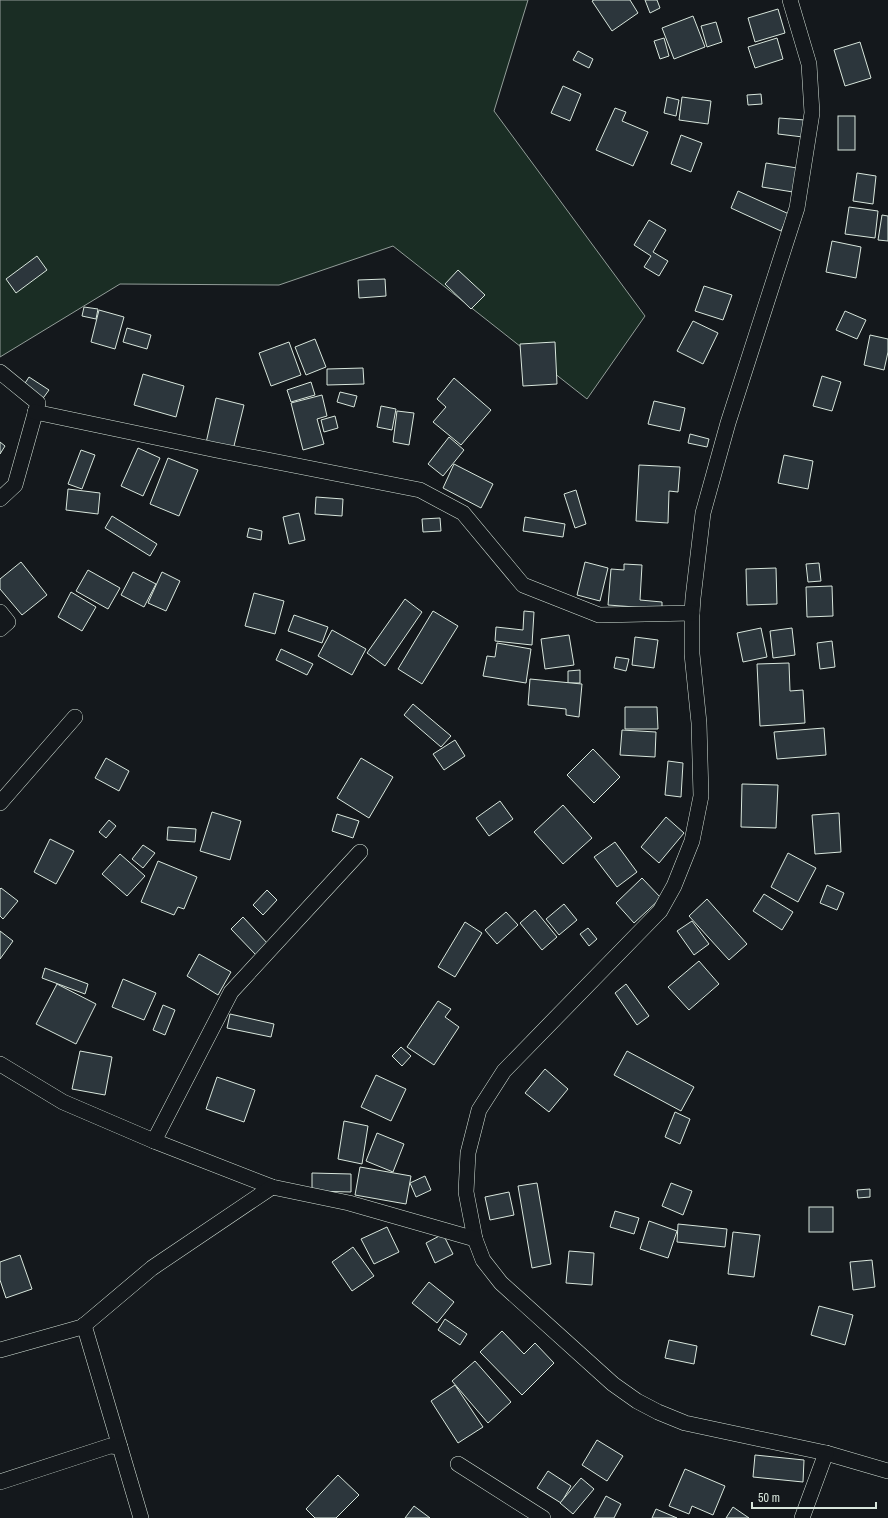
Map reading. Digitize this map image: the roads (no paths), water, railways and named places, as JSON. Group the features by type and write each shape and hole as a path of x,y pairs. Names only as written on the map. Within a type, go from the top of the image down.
{"street":[{"path":"790,0 809,64 812,113 797,208 728,423 703,513 692,614 692,654 699,722 701,796 692,841 674,886 660,911 504,1070 479,1110 468,1153 466,1192 475,1239 484,1260 501,1283 613,1384 637,1401 684,1424 826,1454 888,1471"},
{"path":"0,372 38,403 15,485 0,499"},
{"path":"35,412 420,490 463,513 523,585 599,615 692,614"},
{"path":"0,612 8,622 0,629"},
{"path":"0,803 75,717"},
{"path":"154,1141 231,992 360,852"},
{"path":"0,1064 63,1102 154,1141 272,1186 349,1203 475,1239"},
{"path":"0,1350 82,1327 152,1268 272,1186"},
{"path":"84,1325 141,1518"},
{"path":"0,1482 110,1446 120,1447"},
{"path":"802,1518 826,1454"},
{"path":"458,1464 543,1518"}]}
